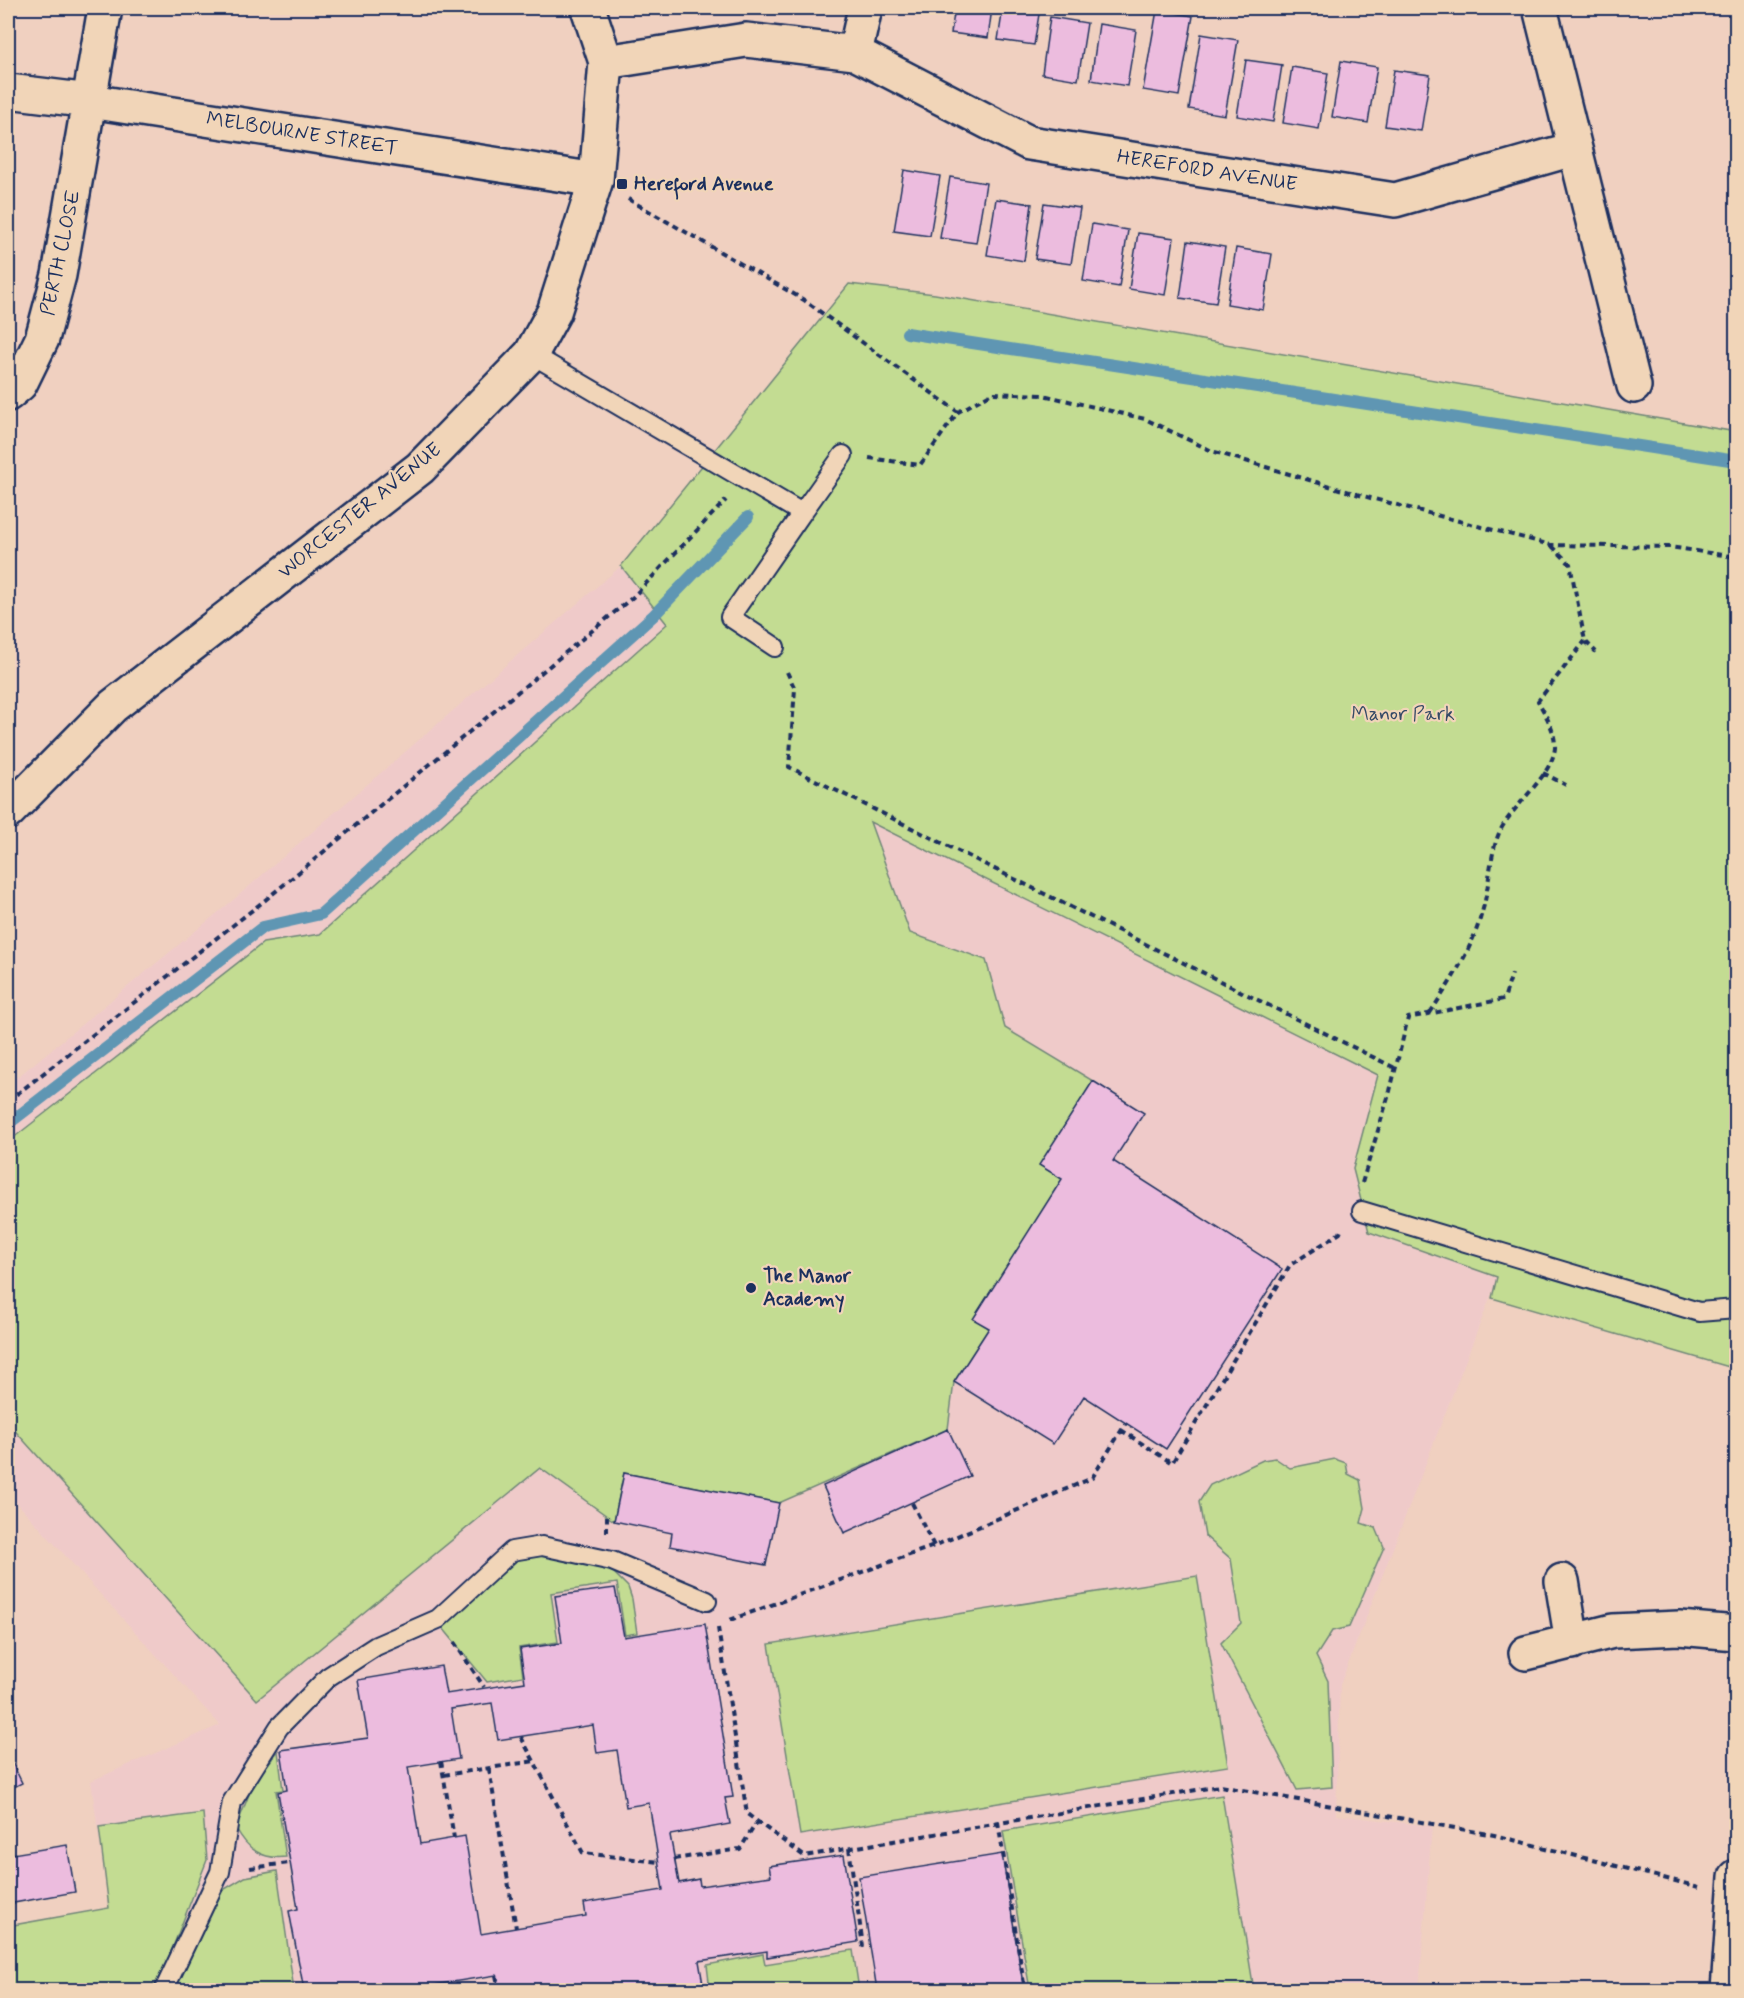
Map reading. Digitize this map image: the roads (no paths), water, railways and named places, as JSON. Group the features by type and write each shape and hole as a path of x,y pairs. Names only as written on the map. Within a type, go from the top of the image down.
{"street":[{"name":"PERTH CLOSE","path":"8,394 20,384 42,339 59,275 105,8"},
{"name":"WORCESTER AVENUE","path":"8,812 113,706 420,468 531,354 554,312 596,180 606,63 588,8"},
{"path":"606,63 746,40 855,53 865,8"},
{"path":"1540,8 1634,386"},
{"name":"HEREFORD AVENUE","path":"855,53 1029,143 1395,200 1574,149"},
{"name":"MELBOURNE STREET","path":"8,91 90,101 596,180"},
{"path":"1562,1581 1572,1642"},
{"path":"1526,1653 1624,1631 1679,1628 1737,1633"},
{"path":"1728,1990 1736,1887"}],"lane":[{"path":"531,354 802,513"},
{"path":"775,647 730,617 843,455"},
{"path":"1362,1210 1699,1312 1737,1309"},
{"path":"164,1990 220,1872 226,1799 279,1727 328,1677 376,1646 438,1619 512,1551 542,1546 612,1561 707,1601"}],"waterway":[{"path":"907,333 1736,461"},
{"path":"8,1124 263,927 321,914 654,615 748,517"}],"place":[{"name":"Hereford Avenue","path":"622,184"},
{"name":"The Manor Academy","path":"751,1288"}],"park label":[{"name":"Manor Park","path":"1403,714"}]}
